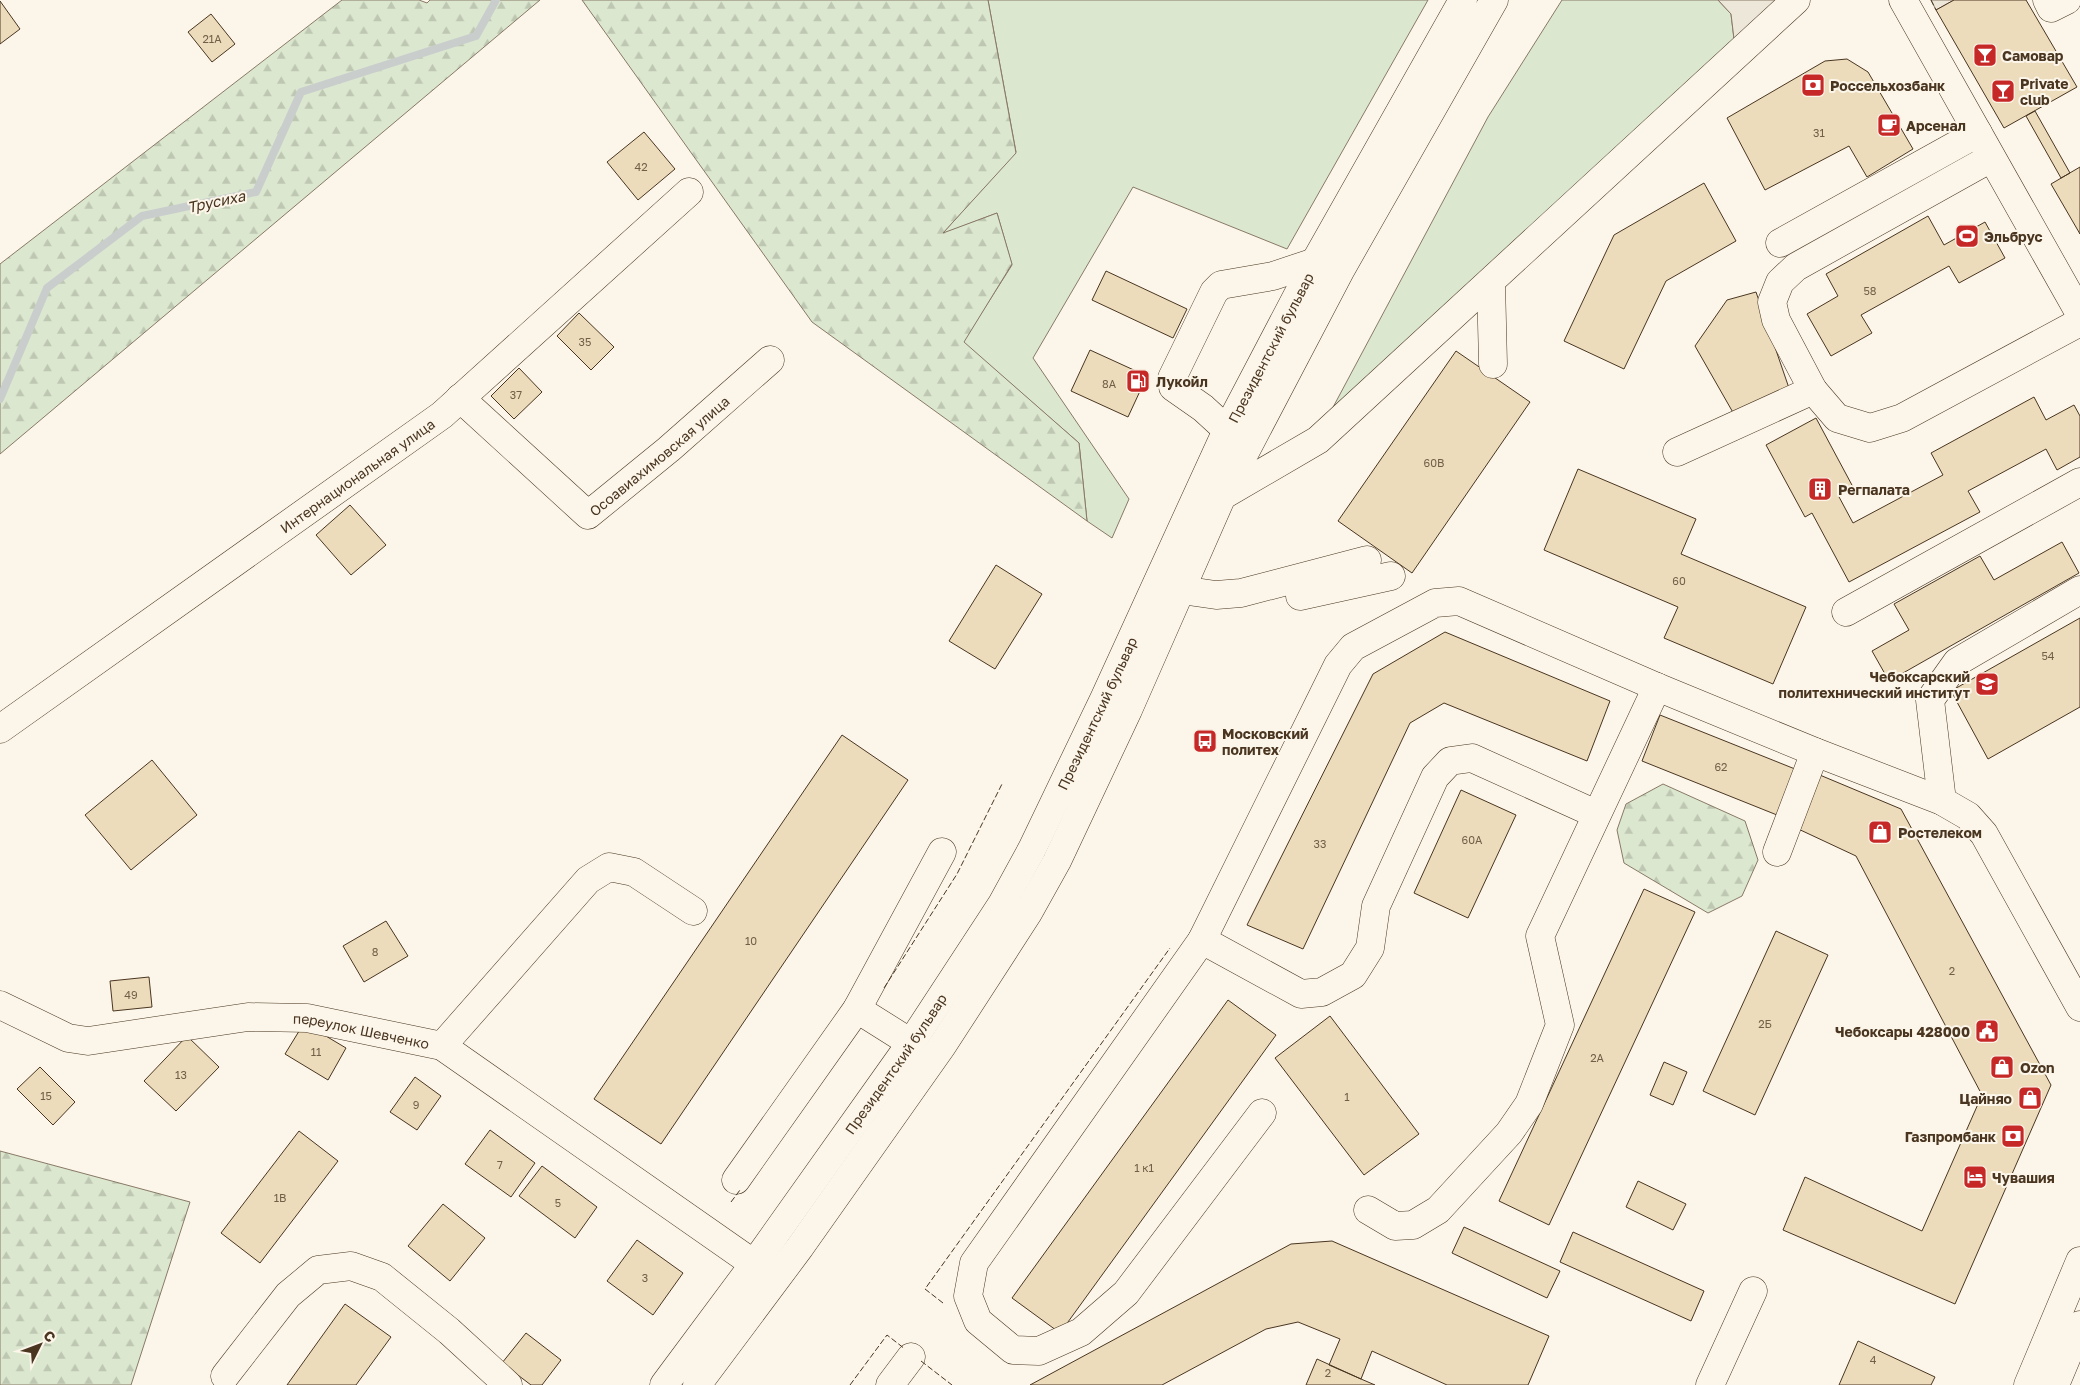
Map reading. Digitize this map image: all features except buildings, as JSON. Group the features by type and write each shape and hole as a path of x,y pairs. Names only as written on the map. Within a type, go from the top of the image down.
{"main road":[{"name":"Президентский бульвар","path":"664,1385 754,1264 912,1043 1002,904 1032,849 1104,699 1227,430 1316,262 1464,0"},
{"name":"Президентский бульвар","path":"698,1385 829,1207 942,1046 1013,937 1057,861 1128,710 1222,496 1341,269 1494,0"},
{"path":"1222,496 1318,440 1796,0"},
{"path":"1903,0 2080,314"},
{"path":"2047,0 2051,8 2067,0"},
{"path":"1780,243 1978,133"},
{"path":"1991,158 1796,267 1780,282 1772,302 1776,320 1813,390 1837,418 1870,428 1902,418 2080,322"},
{"name":"Интернациональная улица","path":"0,729 426,426 460,398 689,192"},
{"path":"1227,430 1203,408 1173,387 1172,378 1214,292 1221,285 1273,276 1316,262"},
{"path":"1491,282 1493,364"},
{"name":"Осоавиахимовская улица","path":"460,398 588,514 670,449 770,360"},
{"path":"1677,452 1813,390"},
{"path":"1846,612 2080,482"},
{"path":"1181,590 1216,595 1241,594 1356,554"},
{"path":"1216,595 1236,609 1391,576"},
{"path":"1942,801 1930,700 1956,662 2080,590"},
{"path":"1262,1113 1126,1293 1081,1332 1039,1351 1013,1350 978,1321 968,1296 974,1263 1202,940 1338,665 1353,647 1434,603 1459,602 1657,687 1815,752 1942,801 1968,816 1984,834 2080,1007"},
{"path":"1368,1210 1395,1226 1413,1225 1438,1210 1509,1133 1529,1104 1560,1025 1540,936 1657,687"},
{"path":"1777,852 1815,752"},
{"path":"1202,940 1301,994 1322,992 1352,975 1370,948 1376,906 1434,777 1450,761 1472,758 1596,814"},
{"path":"736,1180 858,1008 942,852"},
{"path":"442,1046 588,880 609,867 634,872 693,911"},
{"name":"переулок Шевченко","path":"0,1005 68,1038 88,1041 248,1017 308,1018 442,1046 754,1264"},
{"path":"858,1008 912,1043"},
{"path":"2028,1385 2080,1261"},
{"path":"225,1376 288,1295 318,1270 351,1266 382,1277 449,1331 508,1385"},
{"path":"1710,1385 1753,1291"},
{"path":"2055,1385 2080,1325"},
{"path":"890,1385 911,1357"}],"green space":[{"path":"342,0 419,0 427,3 430,0 540,0 0,454 0,264"},
{"path":"582,0 988,0 1016,153 943,233 997,213 1012,264 964,342 1079,443 1087,521 812,322"},
{"path":"988,0 1428,0 1287,249 1133,187 1033,358 1129,499 1112,538 1087,521 1079,443 963,342 1012,265 997,213 942,234 1016,152"},
{"path":"1562,0 1718,0 1731,14 1734,39 1331,411 1488,117"},
{"path":"1663,784 1745,821 1758,860 1742,896 1708,913 1624,863 1617,830 1626,804"},
{"path":"0,1151 190,1202 131,1385 0,1385"}],"shaded area":[{"path":"1718,0 1777,0 1734,39 1731,14"},
{"path":"1931,0 1954,0 1936,10"}],"waterway":[{"name":"Трусиха","path":"0,399 47,288 142,216 256,192 301,92 476,36 496,0"}],"fence":[{"path":"1931,0 1936,10"},
{"path":"884,988 957,874 1002,784"},
{"path":"943,1303 925,1289 1170,948"},
{"path":"731,1202 740,1190"},
{"path":"850,1385 887,1335 905,1349"},
{"path":"921,1361 952,1385"}],"place":[{"name":"Самовар","path":"1985,55"},
{"name":"Россельхозбанк","path":"1813,85"},
{"name":"Private club","path":"2003,91"},
{"name":"Арсенал","path":"1889,125"},
{"name":"Эльбрус","path":"1967,236"},
{"name":"Лукойл","path":"1138,381"},
{"name":"Регпалата","path":"1820,489"},
{"name":"Чебоксарский политехнический институт","path":"1987,684"},
{"name":"Московский политех","path":"1205,741"},
{"name":"Ростелеком","path":"1880,832"},
{"name":"Чебоксары 428000","path":"1987,1031"},
{"name":"Ozon","path":"2002,1067"},
{"name":"Цайняо","path":"2030,1098"},
{"name":"Газпромбанк","path":"2013,1136"},
{"name":"Чувашия","path":"1975,1177"}]}
